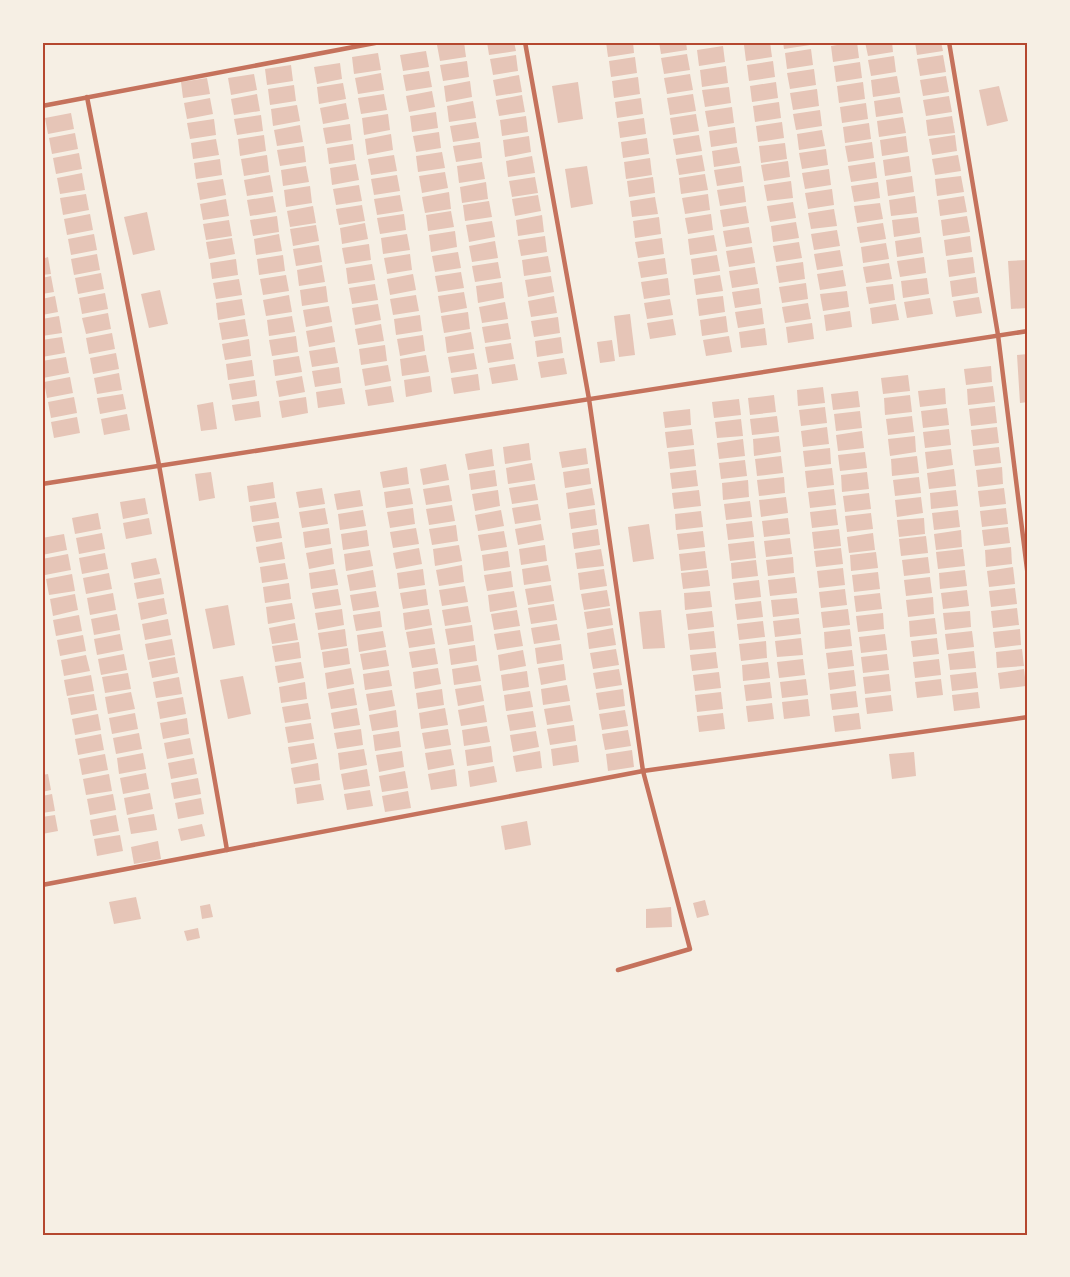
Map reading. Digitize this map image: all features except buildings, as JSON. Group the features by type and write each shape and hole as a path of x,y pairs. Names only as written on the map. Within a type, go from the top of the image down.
{"lane":[{"path":"42,106 380,42"},
{"path":"525,42 589,399 643,771 690,949 618,970"},
{"path":"949,42 998,335 1028,577"},
{"path":"87,98 159,465 227,850"},
{"path":"42,484 1028,331"},
{"path":"42,885 643,771 1028,717"}]}
